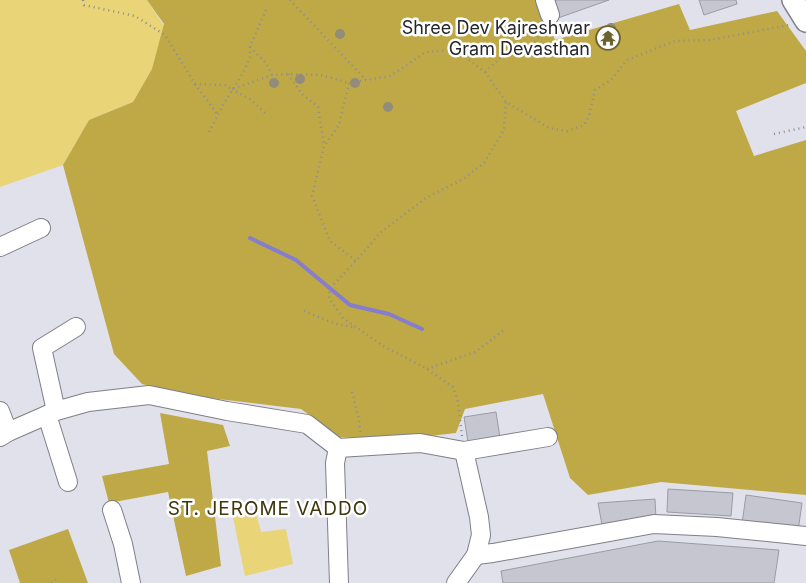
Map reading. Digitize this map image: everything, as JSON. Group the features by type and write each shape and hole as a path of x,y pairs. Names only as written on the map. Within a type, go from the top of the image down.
{"main road":[{"path":"793,0 805,20"}],"street":[{"path":"0,247 41,228"},
{"path":"68,482 52,413 42,348 76,327"},
{"path":"88,402 91,391 127,385"},
{"path":"0,411 4,435 52,413 88,402 149,395 227,411 307,424 338,448 420,443 464,451 548,437"},
{"path":"338,448 336,463 339,583"},
{"path":"456,583 476,555 481,535 479,517 464,451"},
{"path":"112,510 123,544 131,583"},
{"path":"476,555 493,554 654,524 717,527 806,536"}],"path":[{"path":"83,0 84,5 135,16 165,35 195,84 218,115"},
{"path":"290,0 366,80"},
{"path":"485,72 506,53 533,45 548,7"},
{"path":"210,132 250,58 250,47 266,10"},
{"path":"232,89 272,75 321,76 349,83 390,76 426,52 456,50 485,72 506,102 549,128 567,131 584,125 589,116 595,90 611,80 627,60 675,41 710,40 783,27 805,20"},
{"path":"250,47 266,63 272,75"},
{"path":"288,74 302,94 318,107 324,146"},
{"path":"349,83 339,125 324,146 312,196 330,241 356,261"},
{"path":"195,84 225,85 250,99 266,114"},
{"path":"464,451 458,402 453,387 427,369 354,328 343,318 329,298 330,288 380,233 426,198 462,179 484,162 504,130 506,102"},
{"path":"774,134 806,127"},
{"path":"304,311 336,324 354,328"},
{"path":"427,369 475,352 504,330"},
{"path":"352,392 359,419 360,446"},
{"path":"51,583 56,580"}],"shaded area":[{"path":"0,0 147,0 195,73 152,69 133,102 89,120 63,165 0,187"},
{"path":"147,0 540,0 555,40 679,4 690,30 777,11 806,51 806,83 736,111 754,156 806,140 806,495 661,482 588,495 570,478 543,394 465,409 456,433 393,440 339,437 301,409 193,396 142,384 114,354 63,165 89,120 133,102 152,69 164,24"},
{"path":"160,413 223,425 230,446 207,451 221,566 186,576 168,492 109,503 102,476 169,464"},
{"path":"256,513 261,532 286,529 293,564 245,576 233,517"},
{"path":"68,529 88,583 20,583 9,550"}],"building":[{"path":"552,0 609,0 558,18"},
{"path":"699,0 736,0 737,4 704,15"},
{"path":"496,412 500,438 468,442 464,417"},
{"path":"668,489 733,493 731,516 667,512"},
{"path":"746,495 802,503 798,531 742,524"},
{"path":"655,499 656,519 602,525 598,503"},
{"path":"658,541 779,550 774,583 503,583 501,571"}],"waterway":[{"path":"250,238 296,260 350,305 389,314 422,329"}],"place":[{"name":"Shree Dev Kajreshwar Gram Devasthan","path":"608,38"}],"district":[{"name":"ST. JEROME VADDO","path":"268,508"}]}
